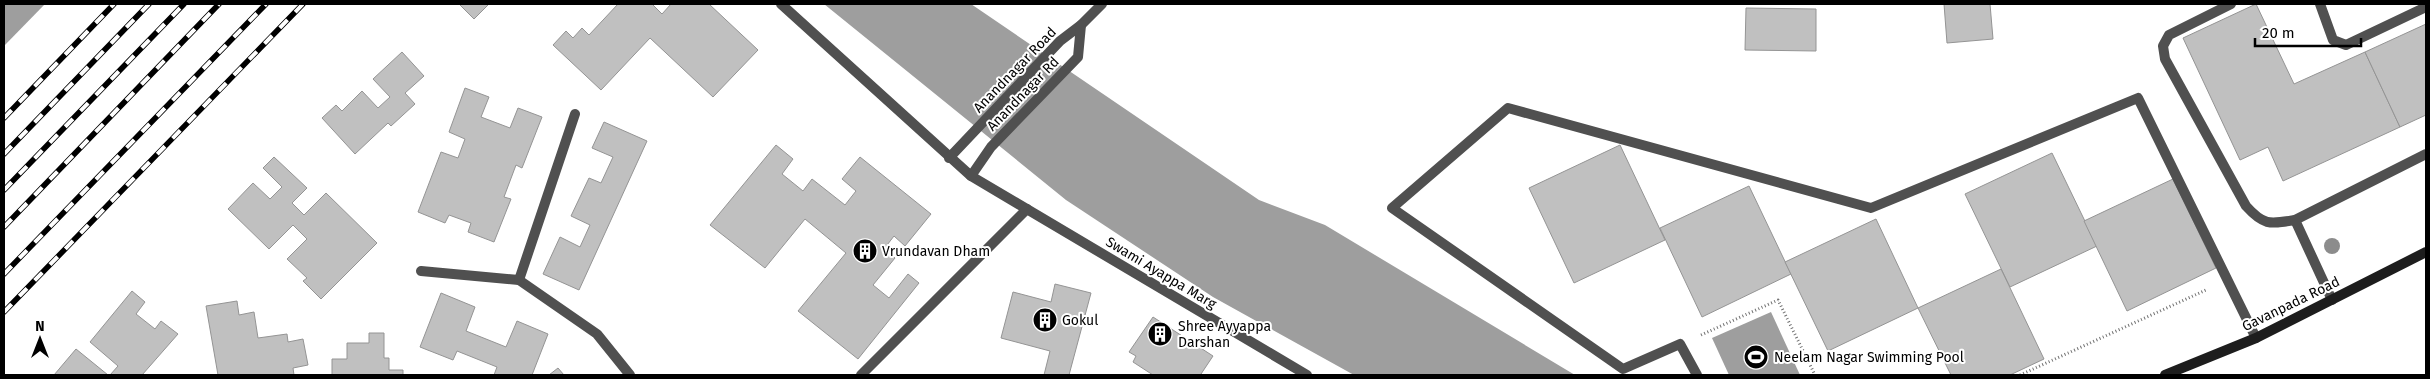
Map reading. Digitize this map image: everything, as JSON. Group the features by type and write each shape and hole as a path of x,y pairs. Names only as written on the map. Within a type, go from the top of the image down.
{"street":[{"name":"Swami Ayappa Marg","path":"781,4 971,176 1307,375"},
{"name":"Anandnagar Road","path":"949,158 1060,41 1081,25 1102,4"},
{"path":"2231,4 2169,35 2163,46 2165,59 2246,206 2259,220 2272,224 2296,220 2426,154"},
{"path":"2320,4 2333,40 2346,45 2426,7"},
{"name":"Anandnagar Rd","path":"971,176 991,146 1078,57 1081,25"},
{"path":"1697,375 1680,344 1623,369 1392,208 1508,108 1870,208 2138,98 2256,338"},
{"path":"520,280 575,114"},
{"path":"862,375 1027,209"},
{"path":"2296,220 2332,300"},
{"name":"Gavanpada Road","path":"2165,375 2256,338 2426,252"},
{"path":"421,271 520,280 597,334 630,375"}],"path":[{"path":"2020,375 2227,280"},
{"path":"1680,344 1778,300 1815,375"}],"shaded area":[{"path":"4,4 45,4 4,46"},
{"path":"824,4 971,4 1259,200 1325,225 1575,375 1354,375 1213,297 1066,200"},
{"name":"Neelam Nagar Swimming Pool","path":"1771,312 1800,375 1729,375 1712,338"}],"building":[{"path":"459,4 489,4 474,19"},
{"path":"618,4 652,4 662,14 671,4 709,4 758,50 713,97 650,38 601,90 553,45 566,31 573,38 582,28 589,35"},
{"path":"1944,4 1990,4 1993,39 1947,43"},
{"path":"2256,4 2294,84 2365,52 2400,127 2283,181 2268,147 2240,160 2183,38"},
{"path":"1746,8 1816,9 1816,51 1745,50"},
{"path":"2426,24 2426,115 2400,127 2365,52"},
{"path":"402,52 424,76 405,93 415,104 391,126 388,123 355,154 322,118 336,105 342,111 362,91 378,108 390,97 373,79"},
{"path":"465,88 489,97 481,117 510,128 518,108 542,117 522,168 516,165 504,197 511,199 494,242 468,232 471,223 449,215 445,223 418,212 441,152 458,158 465,139 449,132"},
{"path":"604,122 647,141 579,290 543,274 560,237 580,247 590,225 571,216 589,178 601,183 613,157 592,148"},
{"name":"Vrundavan Dham","path":"776,145 793,159 782,174 803,191 812,179 845,205 856,191 842,179 860,157 931,214 905,246 894,236 884,249 895,258 873,285 889,298 908,274 919,283 858,359 798,311 846,253 805,219 765,268 710,225"},
{"path":"1620,145 1665,240 1574,283 1529,188"},
{"path":"2052,153 2097,246 2010,287 1965,194"},
{"path":"274,157 307,188 292,203 304,215 326,193 377,243 321,299 303,281 307,278 287,259 307,239 293,225 269,249 228,209 253,183 270,199 282,187 263,168"},
{"path":"2173,179 2216,268 2127,311 2084,221"},
{"path":"1749,186 1791,274 1702,317 1660,228"},
{"path":"1876,219 1918,308 1828,351 1785,262"},
{"path":"2001,269 2044,359 2010,375 1951,375 1918,308"},
{"name":"Gokul","path":"1055,284 1091,293 1069,375 1044,375 1050,351 1001,338 1013,292 1051,302"},
{"path":"132,291 145,302 136,314 155,329 161,321 178,334 142,375 110,375 118,366 90,342"},
{"path":"441,293 475,307 466,331 506,347 517,321 548,334 532,375 494,375 497,367 457,351 453,360 420,347"},
{"path":"237,301 239,315 254,312 258,338 287,334 288,342 303,339 308,365 293,368 294,375 218,375 206,306"},
{"name":"Shree Ayyappa Darshan","path":"1153,317 1213,356 1201,374 1203,375 1153,375 1133,362 1136,356 1129,352"},
{"path":"369,333 384,333 384,358 389,358 389,370 403,370 403,375 332,375 332,359 347,359 347,343 369,343"},
{"path":"76,349 108,375 54,375"},
{"path":"558,368 564,375 549,375"}],"railway":[{"path":"4,118 114,4"},
{"path":"4,154 149,4"},
{"path":"4,190 184,4"},
{"path":"4,227 219,4"},
{"path":"4,274 266,4"},
{"path":"4,312 303,4"}],"place":[{"name":"Vrundavan Dham","path":"865,251"},
{"name":"Gokul","path":"1045,320"},
{"name":"Shree Ayyappa Darshan","path":"1160,334"},
{"name":"Neelam Nagar Swimming Pool","path":"1756,357"}]}
